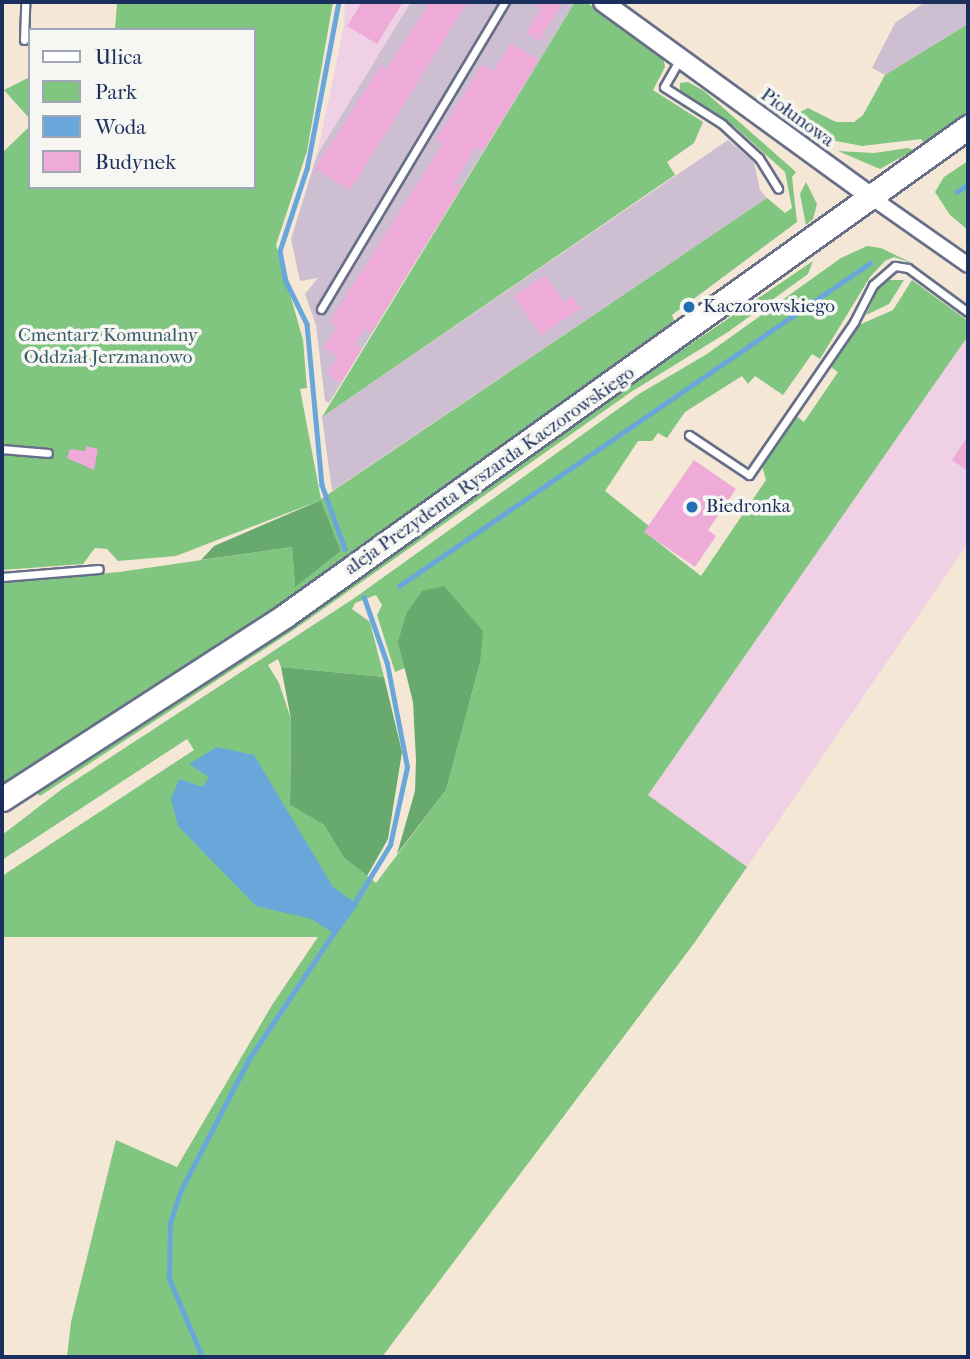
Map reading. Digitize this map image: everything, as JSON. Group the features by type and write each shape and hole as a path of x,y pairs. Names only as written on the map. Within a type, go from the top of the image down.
{"main road":[{"name":"aleja Prezydenta Ryszarda Kaczorowskiego","path":"2,799 286,615 968,127"}],"street":[{"name":"Piołunowa","path":"603,2 968,265"}],"lane":[{"path":"24,40 25,2"},
{"path":"321,309 505,2"},
{"path":"681,59 664,87 722,124 759,158 778,189"},
{"path":"690,435 750,475 854,322 873,285 895,266 908,268 968,312"},
{"path":"2,449 48,453"},
{"path":"2,577 99,569"}],"shaded area":[{"path":"345,2 411,2 317,155 344,26"},
{"path":"411,2 575,2 329,403 325,401 316,325 305,294 318,278 300,281 291,239 317,155"},
{"path":"925,2 968,2 968,24 885,75 872,68 895,23"},
{"path":"728,140 754,162 760,190 767,198 332,491 322,417"},
{"path":"968,336 968,543 747,867 648,795"}],"green space":[{"name":"Cmentarz Komunalny Oddział Jerzmanowo","path":"117,2 333,2 307,151 276,245 303,340 307,388 300,389 321,499 767,198 785,213 792,208 785,172 735,127 680,92 680,83 688,82 704,91 796,172 792,177 797,222 672,315 674,320 649,347 297,597 2,787 2,582 119,572 292,547 295,586 341,551 321,500 176,556 118,561 107,549 95,548 83,564 2,570 2,153 28,128 28,189 256,189 256,28 115,28"},
{"path":"575,2 586,2 663,56 665,67 653,90 703,122 694,143 667,162 675,175 322,417"},
{"path":"968,24 968,112 924,143 921,139 862,146 825,139 796,122 800,112 808,108 836,122 854,122 863,115 885,75"},
{"path":"28,78 28,117 4,90"},
{"path":"908,148 914,150 880,169 838,151 874,153"},
{"path":"968,161 968,230 950,215 935,192 944,177"},
{"path":"806,182 817,204 813,219 806,225 800,194"},
{"path":"867,246 881,248 914,264 894,257 885,261 870,277 820,359 812,354 783,395 755,376 748,384 742,376 685,412 667,438 658,433 652,441 638,441 605,491 649,526 645,532 701,576 766,480 762,466 796,416 804,422 838,372 831,367 859,325 893,310 912,280 968,321 968,336 648,795 747,867 695,942 382,1357 67,1357 71,1322 116,1140 177,1167 272,1005 318,937 2,937 2,876 194,750 187,739 2,860 2,835 62,789 353,599 639,394 707,354 841,258","holes":["376,595 382,605 377,615 395,672 405,668 399,641 406,614 480,663 446,790 376,883 344,858 324,825 290,805 291,719 279,683 268,665 278,659 281,667 384,677 370,622 352,609 355,603"]},
{"path":"813,261 808,274 728,332 631,392 292,631 40,796 34,790"},
{"path":"888,280 904,280 889,304 866,315 878,289"},
{"path":"321,500 341,551 295,587 292,547 201,560 214,546"},
{"path":"444,586 483,631 480,663 446,790 397,854 415,791 416,760 413,702 398,642 406,614 422,591"},
{"path":"281,667 384,677 402,752 388,839 367,876 344,858 324,825 290,805 291,719"}],"water":[{"path":"217,747 254,755 333,887 358,905 336,935 312,919 256,906 178,826 171,799 179,779 203,787 209,777 189,764"}],"building":[{"path":"362,2 403,2 377,44 347,26"},
{"path":"430,2 468,2 350,190 315,169 381,65 387,69"},
{"path":"530,2 563,3 539,41 526,33 541,8"},
{"path":"511,43 539,60 483,151 476,147 468,159 453,187 464,183 371,333 365,329 355,344 362,348 341,383 327,374 338,356 324,348 337,327 329,322 443,144 436,139 482,64 493,71"},
{"path":"545,275 564,302 572,296 581,308 541,335 514,296"},
{"path":"968,436 968,471 952,460"},
{"path":"86,446 98,449 94,470 67,458 70,449 86,451"},
{"name":"Biedronka","path":"694,460 736,489 708,530 716,536 695,567 644,532"}],"waterway":[{"path":"339,2 307,169 280,251 286,281 307,324 322,485 345,549"},
{"path":"957,192 968,184"},
{"path":"399,586 870,263"},
{"path":"352,907 390,845 407,767 387,664 364,598"},
{"path":"202,1357 169,1279 170,1223 180,1192 249,1059 335,931"}],"place":[{"name":"Kaczorowskiego","path":"689,307"},
{"name":"Biedronka","path":"692,507"}]}
